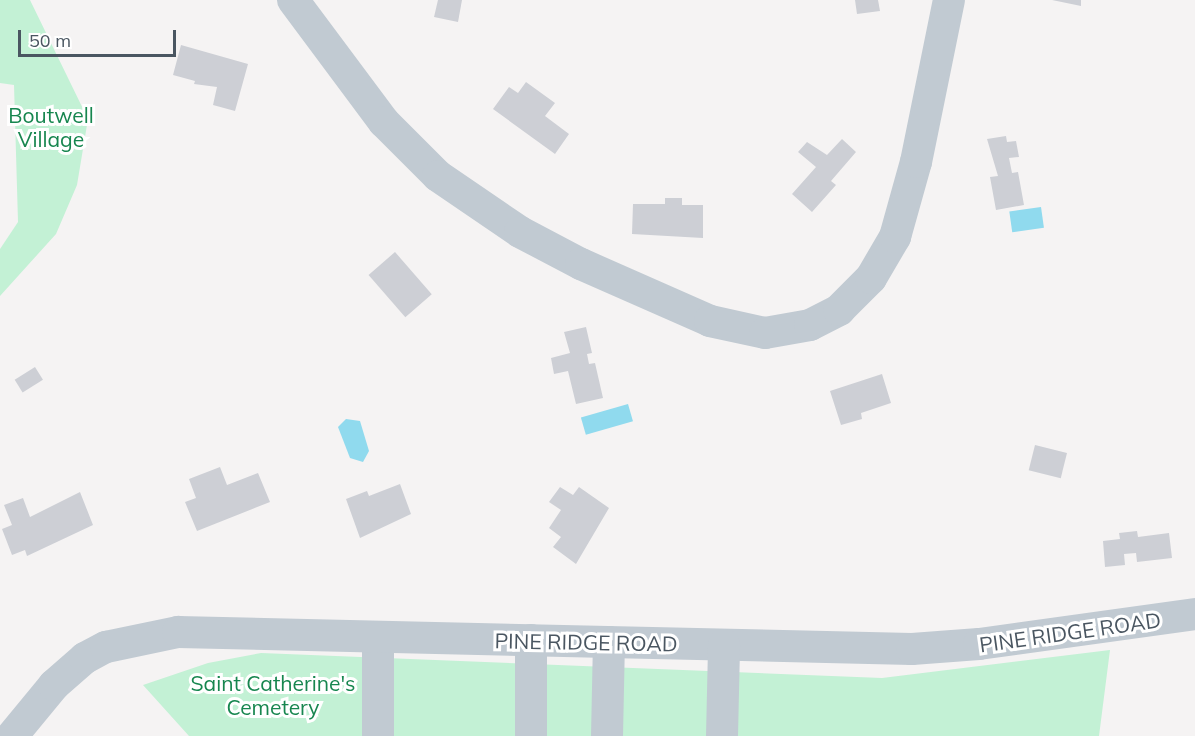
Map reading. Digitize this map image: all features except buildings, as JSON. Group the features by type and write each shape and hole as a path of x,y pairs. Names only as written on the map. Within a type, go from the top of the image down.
{"street":[{"path":"293,0 384,122 438,177 520,232 581,264 710,321 765,333 810,325 839,310 872,278 895,237 916,162 950,0"},
{"name":"PINE RIDGE ROAD","path":"12,736 54,685 85,658 106,647 178,632 923,648 979,644 1195,614"},
{"path":"378,638 378,736"},
{"path":"531,640 531,736"},
{"path":"608,736 609,642"},
{"path":"722,736 724,645"}],"green space":[{"name":"Boutwell Village","path":"0,0 30,0 88,119 77,185 56,234 0,296 0,249 18,222 14,85 0,83"},
{"name":"Saint Catherine's Cemetery","path":"1110,650 1099,736 189,736 143,685 208,663 261,653 882,678"}],"water":[{"path":"1041,207 1044,228 1012,232 1009,211"},
{"path":"628,404 633,421 586,435 581,418"},
{"path":"346,419 360,421 369,451 363,462 350,458 338,427"}]}
